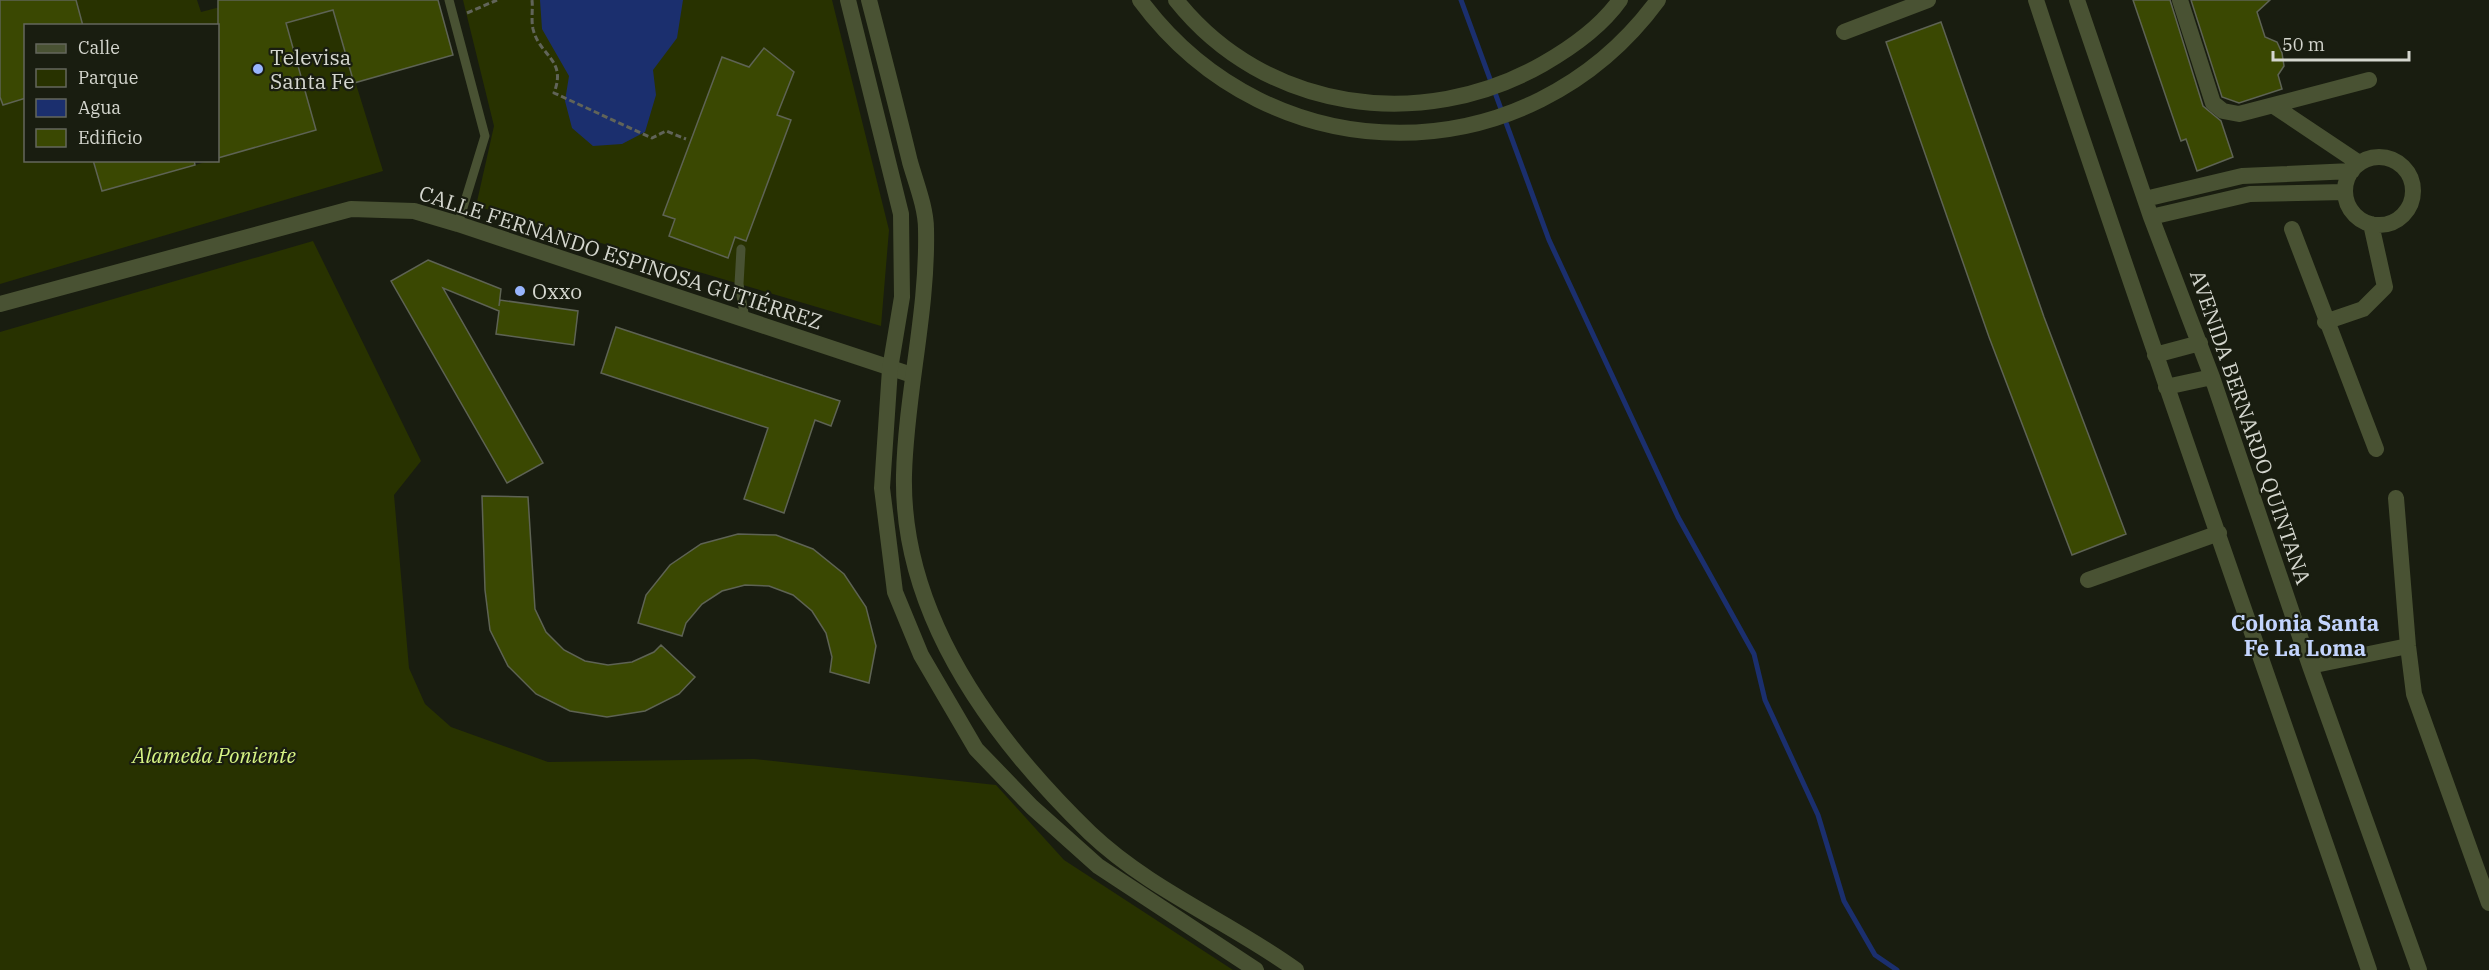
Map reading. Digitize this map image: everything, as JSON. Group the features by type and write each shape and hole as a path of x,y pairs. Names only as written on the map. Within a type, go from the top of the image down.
{"street":[{"path":"848,0 901,214 902,297 890,369 882,488 895,592 921,655 942,694 982,756 1000,777 1071,844 1098,866 1256,970"},
{"path":"869,0 926,226 921,325 912,375 904,478 912,558 941,636 1002,736 1032,773 1093,835 1179,897 1296,970"},
{"path":"1140,0 1176,42 1210,72 1249,96 1282,111 1338,128 1397,134 1461,128 1533,104 1589,71 1638,27 1658,0"},
{"path":"1176,0 1193,22 1226,48 1296,87 1347,102 1402,105 1452,98 1514,80 1569,49 1620,0"},
{"path":"1844,32 1928,0"},
{"path":"2036,0 2166,387 2219,533 2369,970"},
{"name":"AVENIDA BERNARDO QUINTANA","path":"2077,0 2151,217 2200,343 2310,666 2419,970"},
{"path":"2180,0 2213,103 2223,111 2239,114 2369,80"},
{"path":"2274,106 2356,167"},
{"path":"2145,199 2242,176 2356,167 2370,158 2391,159 2401,165 2412,184 2412,195 2403,215 2393,221 2372,224 2353,212 2345,192 2356,167"},
{"path":"2151,217 2250,194 2345,192"},
{"name":"CALLE FERNANDO ESPINOSA GUTIÉRREZ","path":"0,304 351,209 414,211 912,375"},
{"path":"2325,322 2363,309 2385,287 2372,224"},
{"path":"2292,229 2325,322 2376,449"},
{"path":"2155,354 2200,343"},
{"path":"2166,387 2212,377"},
{"path":"2396,498 2414,694 2489,903"},
{"path":"2088,580 2219,533"},
{"path":"2310,666 2408,646"}],"lane":[{"path":"449,0 485,136 458,224"},
{"path":"741,249 739,284 745,319"}],"path":[{"path":"454,19 497,0"},
{"path":"532,0 533,30 557,67 559,80 554,93 652,138 666,131 686,139"}],"green space":[{"path":"76,0 197,0 201,12 224,6 230,26 219,29 219,24 83,24"},
{"path":"463,0 832,0 889,230 881,326 476,206 494,126"},
{"path":"333,10 383,171 0,284 0,97 3,105 24,98 24,162 93,162 102,191 205,162 219,162 219,158 316,130 286,23"},
{"name":"Alameda Poniente","path":"313,241 421,461 394,495 409,668 425,704 451,727 548,762 754,759 996,785 1064,860 1233,970 0,970 0,332"}],"water":[{"path":"540,0 683,0 677,38 653,70 656,95 645,132 622,144 593,146 572,128 565,101 569,76 542,29"}],"building":[{"path":"0,0 76,0 82,24 24,24 24,99 3,105 0,97"},
{"name":"Televisa Santa Fe","path":"218,0 438,0 453,55 354,83 333,10 286,23 316,130 219,158"},
{"path":"2133,0 2170,0 2203,106 2221,121 2233,157 2197,171 2186,139 2181,141"},
{"path":"2191,0 2270,0 2257,12 2265,37 2277,42 2282,53 2284,66 2278,75 2282,89 2239,103 2222,97"},
{"path":"1941,22 2044,317 2126,534 2072,555 1989,337 1886,42"},
{"path":"764,48 794,72 777,115 791,120 746,241 735,237 728,258 669,236 675,219 663,215 722,57 749,67"},
{"path":"94,162 194,162 195,165 102,191"},
{"path":"428,260 501,289 499,306 500,300 578,311 574,345 496,334 499,311 443,288 543,463 507,483 391,281"},
{"path":"616,327 840,401 831,426 815,420 784,513 744,499 768,428 601,373"},
{"path":"482,496 528,497 535,609 546,632 564,650 585,661 608,665 632,662 654,652 661,645 695,677 679,694 645,711 607,717 570,711 536,694 508,666 490,630 485,590"},
{"path":"738,534 776,535 813,549 844,574 866,607 876,646 869,683 830,672 832,657 826,633 812,611 793,595 769,586 745,585 722,591 702,604 686,623 682,636 638,623 646,595 670,565 701,544"}],"waterway":[{"path":"1461,0 1549,240 1678,517 1754,654 1765,700 1818,815 1844,901 1875,955 1897,970"}],"place":[{"name":"Televisa Santa Fe","path":"258,69"},
{"name":"Oxxo","path":"520,291"}],"district":[{"name":"Colonia Santa Fe La Loma","path":"2305,634"}]}
